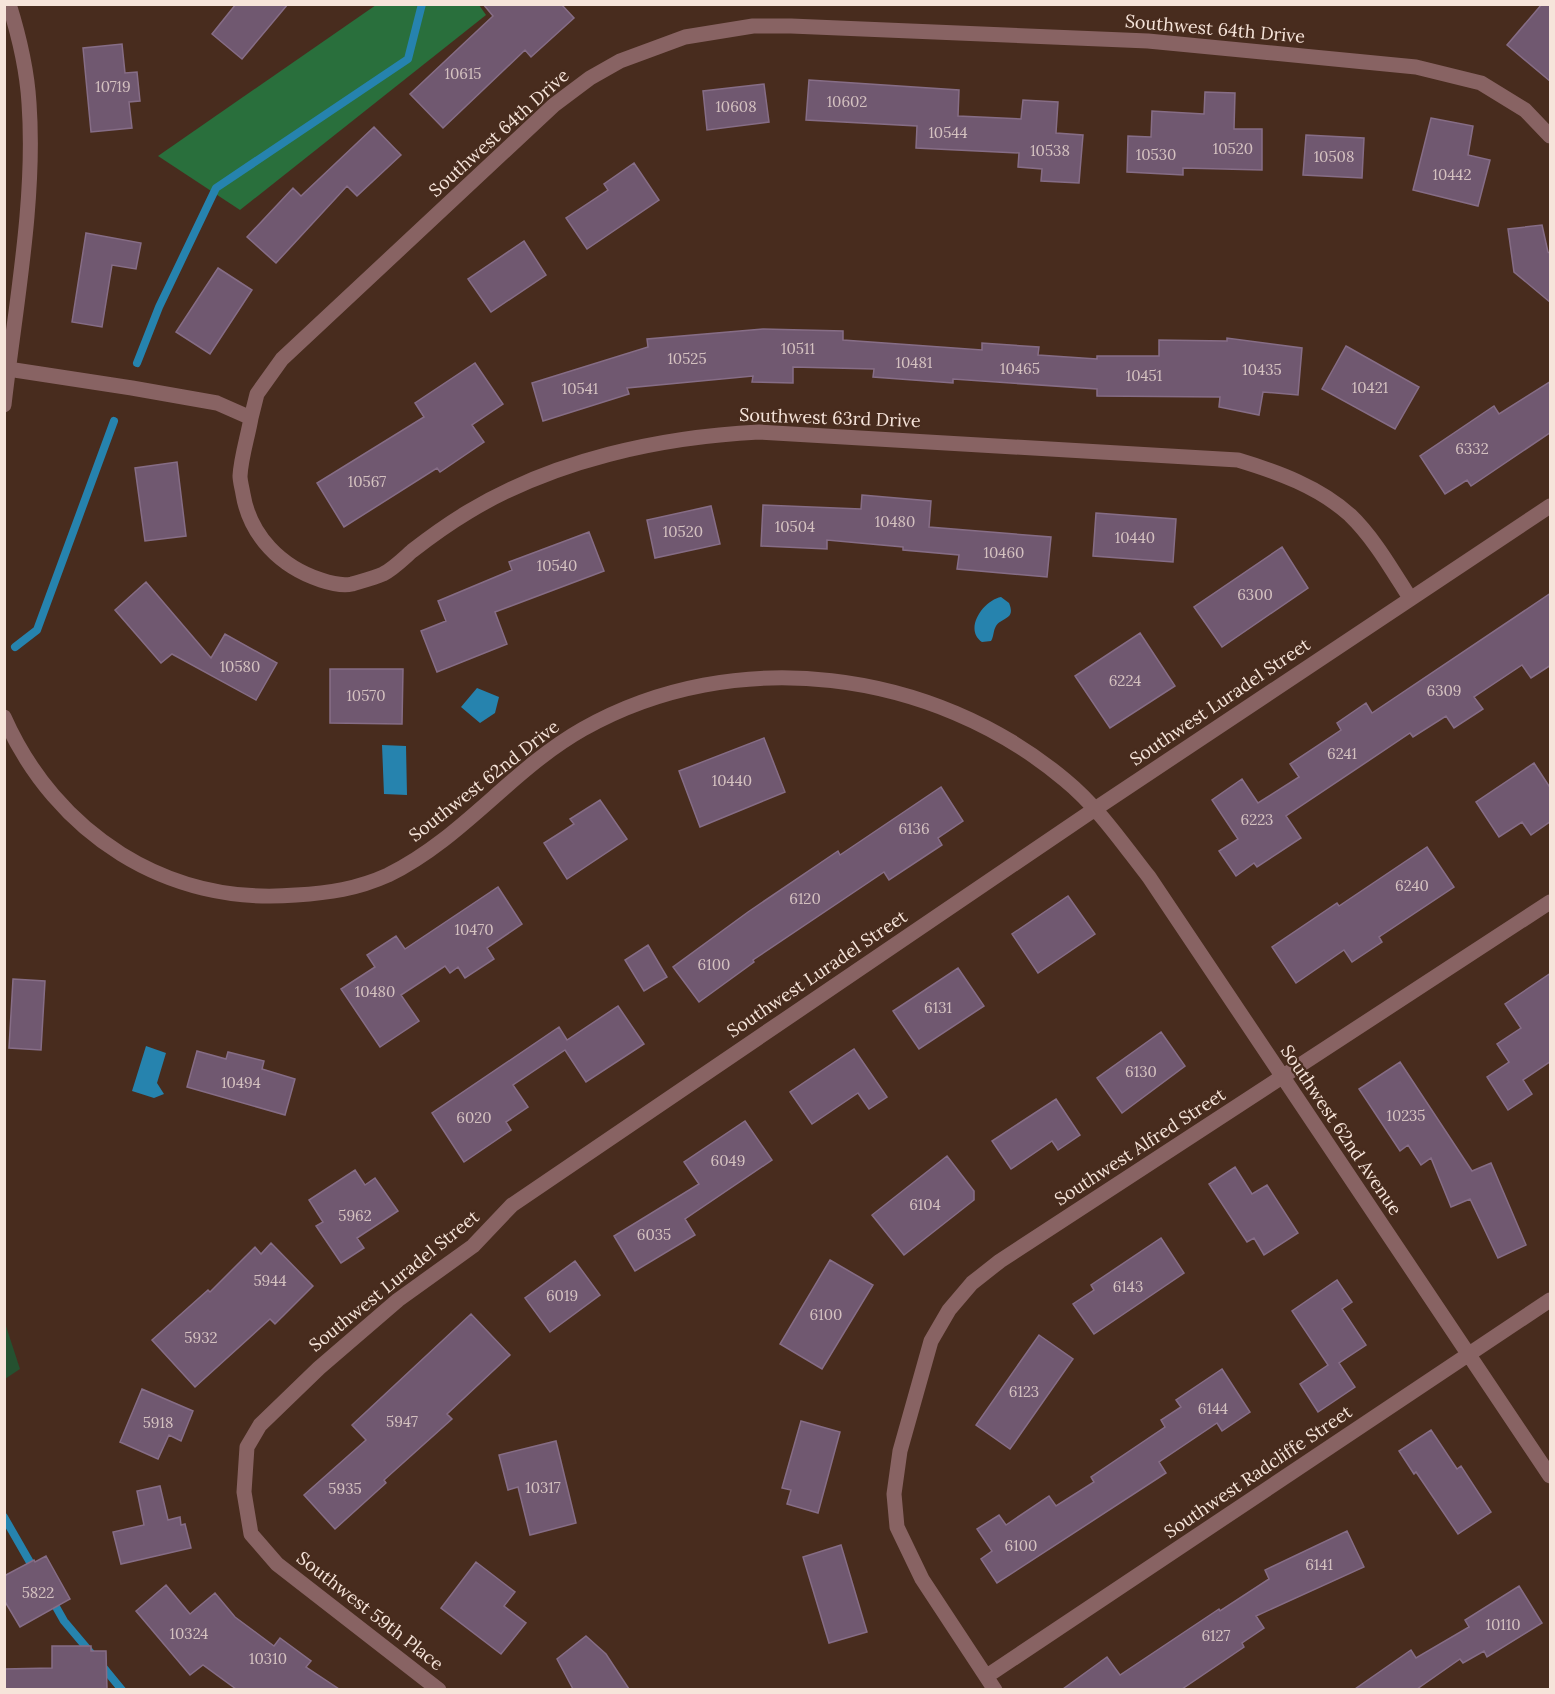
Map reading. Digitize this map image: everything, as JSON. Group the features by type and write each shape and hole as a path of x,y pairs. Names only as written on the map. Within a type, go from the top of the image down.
{"street":[{"path":"4,405 24,240 31,145 25,72 9,4"},
{"name":"Southwest 64th Drive","path":"251,418 257,394 282,359 554,105 590,78 620,61 685,37 753,26 1148,41 1416,67 1481,83 1526,110 1551,136"},
{"path":"9,369 217,404 251,418"},
{"name":"Southwest 63rd Drive","path":"251,418 240,476 246,508 253,526 281,559 306,575 329,583 350,584 383,573 440,530 470,511 529,482 560,470 657,443 759,432 1239,460 1270,469 1300,483 1350,516 1374,544 1410,598"},
{"name":"Southwest Luradel Street","path":"277,1564 251,1534 244,1492 247,1448 260,1425 319,1368 398,1300 473,1246 512,1205 1095,809 1551,506"},
{"name":"Southwest 62nd Drive","path":"4,717 21,751 49,792 79,824 98,839 141,864 187,885 252,896 284,896 338,891 359,887 385,876 406,866 449,836 529,768 581,730 606,717 657,698 716,684 781,678 814,678 878,687 933,703 963,715 1018,745 1068,782 1095,809"},
{"name":"Southwest 62nd Avenue","path":"1095,809 1149,877 1551,1476"},
{"name":"Southwest Alfred Street","path":"991,1683 922,1579 897,1527 894,1494 900,1451 931,1341 949,1310 972,1283 1000,1261 1551,902"},
{"name":"Southwest Radcliffe Street","path":"991,1683 1551,1300"},
{"name":"Southwest 59th Place","path":"277,1564 439,1689"}],"green space":[{"path":"376,5 479,5 486,15 240,210 158,156"},
{"path":"4,1320 20,1369 5,1379 4,1379"}],"water":[{"path":"1001,597 1009,603 1010,615 996,626 991,641 982,642 977,636 975,623 988,603"},
{"path":"477,688 499,697 495,713 480,723 461,707"},
{"path":"382,745 406,746 407,795 384,794"},
{"path":"146,1046 166,1053 157,1083 164,1094 154,1098 132,1091"}],"building":[{"path":"236,4 288,4 242,59 212,34"},
{"path":"483,4 561,4 574,18 531,57 525,50 443,128 410,94 493,16"},
{"path":"1542,4 1551,4 1551,82 1507,45"},
{"path":"122,44 125,73 137,72 140,101 129,102 132,128 91,132 83,48"},
{"path":"809,80 959,90 958,116 1021,119 1023,100 1058,102 1056,133 1083,135 1079,183 1041,181 1042,169 1018,167 1019,153 916,148 917,126 806,120"},
{"path":"764,84 769,122 707,130 703,91"},
{"path":"1205,92 1235,93 1234,129 1262,129 1262,170 1183,168 1183,175 1127,172 1128,136 1151,137 1152,111 1204,114"},
{"path":"1431,118 1473,126 1468,155 1490,160 1478,206 1413,190"},
{"path":"374,127 401,155 357,196 347,186 276,263 247,237 293,188 301,196"},
{"path":"1306,135 1364,138 1362,178 1303,175"},
{"path":"634,163 659,200 587,249 566,218 608,190 604,184"},
{"path":"1542,225 1548,252 1551,254 1551,303 1514,272 1508,229"},
{"path":"86,233 141,243 136,269 112,265 102,327 72,322"},
{"path":"524,241 546,275 491,312 468,279"},
{"path":"218,268 252,290 210,354 176,332"},
{"path":"763,329 843,331 843,340 982,350 982,343 1039,347 1038,355 1097,359 1097,356 1159,356 1159,340 1227,341 1227,338 1302,348 1298,395 1263,392 1259,415 1219,407 1220,397 1097,396 1097,389 953,379 953,383 873,377 874,369 793,367 793,383 752,382 753,376 627,388 629,394 543,421 532,383 648,347 647,339"},
{"path":"1346,346 1419,387 1395,429 1322,389"},
{"path":"475,363 503,404 472,425 484,442 440,472 437,468 344,527 317,483 424,417 415,403"},
{"path":"1551,381 1551,432 1471,486 1467,480 1445,494 1420,456 1494,406 1499,414"},
{"path":"177,462 186,536 145,541 135,468"},
{"path":"862,495 931,501 929,527 1051,537 1047,577 957,569 959,555 903,550 903,547 827,540 827,549 761,546 763,505 861,509"},
{"path":"711,506 720,544 655,558 647,520"},
{"path":"1096,513 1176,519 1173,562 1093,556"},
{"path":"589,532 604,571 495,612 507,644 437,672 421,631 446,621 438,601 512,570 509,562"},
{"path":"1282,547 1308,588 1222,647 1194,607"},
{"path":"146,582 211,658 225,634 277,663 256,700 172,654 161,663 115,610"},
{"path":"1551,593 1551,665 1531,678 1522,665 1474,697 1483,709 1454,728 1446,716 1413,737 1410,733 1286,816 1301,838 1257,867 1254,863 1236,876 1219,851 1238,839 1212,800 1242,779 1258,803 1299,777 1290,764 1341,730 1337,723 1366,703 1372,713"},
{"path":"1140,633 1175,686 1110,728 1075,676"},
{"path":"330,669 403,669 402,724 330,723"},
{"path":"764,738 785,792 700,827 679,771"},
{"path":"1534,763 1551,789 1551,821 1531,835 1522,822 1499,837 1476,802"},
{"path":"941,787 963,821 938,838 942,845 889,880 884,872 753,960 754,962 699,1002 673,967 748,912 838,851 840,855"},
{"path":"600,800 627,839 567,879 544,843 574,824 570,819"},
{"path":"1427,847 1454,887 1379,937 1382,942 1352,962 1344,950 1296,983 1272,947 1337,903 1339,906"},
{"path":"498,887 522,924 487,948 494,959 465,978 458,967 450,973 445,966 401,995 419,1021 380,1047 341,989 375,967 367,955 396,936 405,949"},
{"path":"1068,896 1095,934 1038,973 1012,934"},
{"path":"648,945 667,977 644,991 625,960"},
{"path":"958,968 984,1006 919,1049 893,1011"},
{"path":"1551,973 1551,1061 1523,1080 1532,1094 1508,1110 1487,1077 1509,1062 1497,1044 1521,1028 1505,1004"},
{"path":"13,979 45,981 41,1050 9,1048"},
{"path":"618,1006 644,1044 586,1082 565,1050 513,1085 528,1107 506,1122 511,1130 464,1162 432,1113 559,1027 567,1040"},
{"path":"1161,1032 1185,1066 1122,1113 1097,1078"},
{"path":"854,1049 887,1097 869,1109 858,1093 812,1124 790,1092"},
{"path":"197,1051 226,1059 228,1052 264,1061 262,1069 295,1079 285,1115 187,1087"},
{"path":"1400,1062 1472,1171 1491,1163 1526,1245 1498,1258 1470,1199 1451,1207 1431,1158 1421,1165 1408,1145 1400,1151 1359,1089"},
{"path":"1056,1099 1080,1135 1058,1150 1052,1141 1011,1169 992,1141"},
{"path":"745,1121 772,1160 685,1219 695,1235 635,1271 614,1236 699,1184 684,1162"},
{"path":"947,1156 974,1191 974,1200 904,1255 872,1215"},
{"path":"1235,1167 1252,1194 1267,1185 1298,1233 1264,1255 1254,1238 1247,1242 1209,1184"},
{"path":"355,1170 365,1185 375,1178 398,1211 357,1238 364,1248 341,1263 316,1226 323,1222 309,1200"},
{"path":"1161,1238 1184,1273 1094,1334 1073,1304 1094,1290 1091,1285"},
{"path":"271,1243 313,1286 275,1324 270,1319 195,1387 152,1340 208,1290 210,1292 255,1247 261,1254"},
{"path":"830,1260 873,1285 822,1369 780,1344"},
{"path":"575,1261 600,1295 550,1332 525,1298"},
{"path":"1337,1280 1352,1302 1342,1309 1366,1345 1339,1363 1355,1387 1318,1412 1300,1384 1328,1365 1292,1311"},
{"path":"471,1314 510,1355 447,1414 452,1419 384,1480 386,1483 335,1529 304,1495 366,1440 352,1425"},
{"path":"1039,1335 1073,1359 1010,1449 976,1425"},
{"path":"1222,1369 1250,1412 1222,1431 1217,1423 1159,1462 1166,1473 997,1583 981,1559 992,1551 977,1529 999,1515 1006,1525 1049,1496 1056,1506 1094,1482 1091,1477 1165,1427 1161,1420 1181,1407 1176,1400"},
{"path":"142,1389 193,1411 181,1441 169,1435 158,1459 120,1442"},
{"path":"801,1421 840,1432 818,1513 787,1504 791,1490 782,1488"},
{"path":"1431,1430 1457,1469 1461,1466 1491,1512 1458,1534 1399,1451"},
{"path":"556,1441 576,1523 530,1535 518,1487 508,1490 499,1455"},
{"path":"160,1486 168,1520 180,1517 181,1525 185,1524 191,1548 121,1564 113,1532 144,1525 137,1491"},
{"path":"1347,1531 1364,1567 1256,1616 1264,1628 1242,1643 1244,1647 1182,1689 1063,1689 1107,1657 1120,1675 1219,1609 1220,1611 1269,1579 1265,1570"},
{"path":"841,1545 867,1632 829,1643 803,1557"},
{"path":"46,1556 70,1599 20,1627 4,1600 4,1576"},
{"path":"476,1562 515,1592 504,1606 526,1623 501,1654 441,1608"},
{"path":"166,1585 190,1614 215,1593 235,1617 274,1646 280,1638 311,1661 306,1667 339,1689 236,1689 203,1665 190,1675 136,1611"},
{"path":"1519,1586 1542,1623 1487,1657 1484,1651 1463,1663 1460,1659 1417,1689 1355,1689 1411,1650 1416,1658 1469,1627 1465,1620"},
{"path":"586,1636 606,1654 629,1689 573,1689 557,1659"},
{"path":"52,1646 91,1646 91,1651 106,1651 107,1689 4,1689 4,1669 52,1668"}],"waterway":[{"path":"137,363 159,307 216,188 408,59 422,4"},
{"path":"15,647 37,630 114,421"},
{"path":"4,1517 35,1571"},
{"path":"51,1598 64,1621 91,1653"},
{"path":"99,1662 122,1690"}]}
